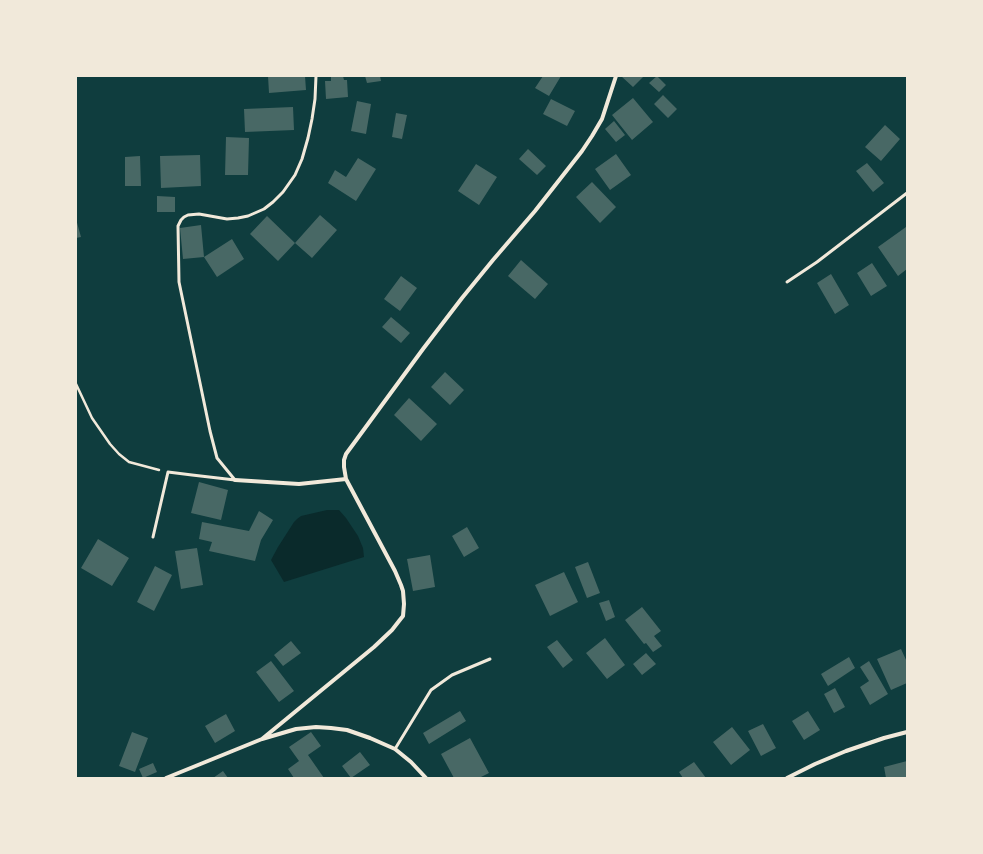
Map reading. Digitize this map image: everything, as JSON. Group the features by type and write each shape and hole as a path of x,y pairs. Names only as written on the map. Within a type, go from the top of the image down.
{"street":[{"path":"262,739 374,647 392,630 403,616 404,604 401,585 395,570 346,478 344,460 346,454 462,298 535,210 592,136 602,119 616,76"},
{"path":"235,480 299,484 346,478"},
{"path":"166,778 262,739 296,729 316,727 347,730 395,749 411,762 426,778"},
{"path":"787,778 810,766 846,751 907,732"}],"lane":[{"path":"235,480 217,458 210,431 179,282 178,226 181,220 188,214 199,214 227,219 248,216 264,209 283,192 295,175 308,138 315,99 316,76"},
{"path":"787,282 817,262 907,193"},
{"path":"153,537 168,472 235,480"},
{"path":"395,749 431,690 452,675 490,659"}],"path":[{"path":"76,384 92,418 110,444 119,454 129,462 168,472"}],"water":[{"path":"327,510 339,510 346,518 358,536 363,548 364,557 284,582 271,560 278,547 297,519 301,516"}],"building":[{"path":"268,76 305,76 306,90 269,93"},
{"path":"331,76 343,76 344,80 347,80 348,97 326,99 325,81 331,81"},
{"path":"365,76 380,76 381,81 367,83"},
{"path":"543,76 561,76 549,96 535,88"},
{"path":"621,76 644,76 633,87"},
{"path":"657,76 666,85 659,92 649,83"},
{"path":"663,95 677,109 668,118 654,104"},
{"path":"633,98 653,122 632,140 612,115"},
{"path":"551,99 575,111 567,126 543,114"},
{"path":"357,101 371,104 366,134 351,131"},
{"path":"293,107 294,130 245,132 244,109"},
{"path":"396,113 407,115 402,139 392,137"},
{"path":"614,121 625,135 616,142 605,129"},
{"path":"885,125 900,139 881,161 865,147"},
{"path":"226,137 249,138 248,175 225,175"},
{"path":"528,149 546,166 537,175 519,159"},
{"path":"616,154 631,175 610,190 595,169"},
{"path":"200,155 201,186 161,188 160,156"},
{"path":"140,156 141,186 125,186 125,157"},
{"path":"358,158 376,169 356,201 328,183 335,170 346,177"},
{"path":"867,163 884,183 873,192 856,171"},
{"path":"476,164 497,177 479,205 458,191"},
{"path":"592,182 616,207 600,223 576,197"},
{"path":"157,196 175,197 175,212 157,212"},
{"path":"320,215 337,230 312,258 295,243"},
{"path":"267,216 295,243 278,261 250,234"},
{"path":"76,219 81,237 76,238"},
{"path":"201,225 204,257 183,259 180,228"},
{"path":"906,227 907,269 898,276 878,247"},
{"path":"232,239 244,259 217,277 204,257"},
{"path":"521,260 548,284 535,299 508,276"},
{"path":"872,263 887,286 871,296 857,273"},
{"path":"831,274 849,305 835,314 817,283"},
{"path":"401,276 417,288 400,311 384,299"},
{"path":"391,317 410,333 401,343 382,327"},
{"path":"445,372 464,390 450,405 431,387"},
{"path":"409,398 437,424 421,441 394,415"},
{"path":"199,482 228,490 221,520 191,513"},
{"path":"259,511 273,520 261,540 255,561 209,551 212,542 199,539 202,522 249,531"},
{"path":"467,527 479,548 464,557 452,536"},
{"path":"98,539 129,558 112,586 81,568"},
{"path":"197,548 203,585 181,589 175,551"},
{"path":"430,555 435,587 413,591 407,559"},
{"path":"588,562 600,593 587,598 575,567"},
{"path":"155,566 172,575 154,611 137,602"},
{"path":"564,572 578,602 550,616 535,585"},
{"path":"609,600 615,617 606,621 599,603"},
{"path":"642,607 661,631 654,636 662,646 653,652 646,643 644,644 625,620"},
{"path":"605,638 625,665 607,679 586,653"},
{"path":"557,640 573,660 563,668 547,647"},
{"path":"291,641 301,653 283,666 274,655"},
{"path":"901,649 907,662 907,683 891,690 877,659"},
{"path":"646,653 656,664 642,675 633,664"},
{"path":"849,657 855,668 828,686 821,674"},
{"path":"271,661 294,691 279,702 256,672"},
{"path":"869,661 888,694 870,705 860,687 869,681 860,667"},
{"path":"835,688 845,707 834,713 824,694"},
{"path":"460,711 466,721 429,744 423,733"},
{"path":"808,711 820,730 804,740 792,721"},
{"path":"226,714 235,731 215,743 205,726"},
{"path":"763,724 776,748 761,756 748,731"},
{"path":"732,727 750,750 731,765 713,742"},
{"path":"132,732 148,738 135,772 119,766"},
{"path":"311,732 321,746 308,755 324,778 294,778 288,769 299,761 289,747"},
{"path":"470,738 489,773 479,778 454,778 441,754"},
{"path":"360,752 370,765 351,778 342,766"},
{"path":"907,761 907,778 886,778 884,767"},
{"path":"694,762 706,778 683,778 679,772"},
{"path":"153,763 157,772 143,778 139,769"},
{"path":"223,771 228,778 213,778"}]}
